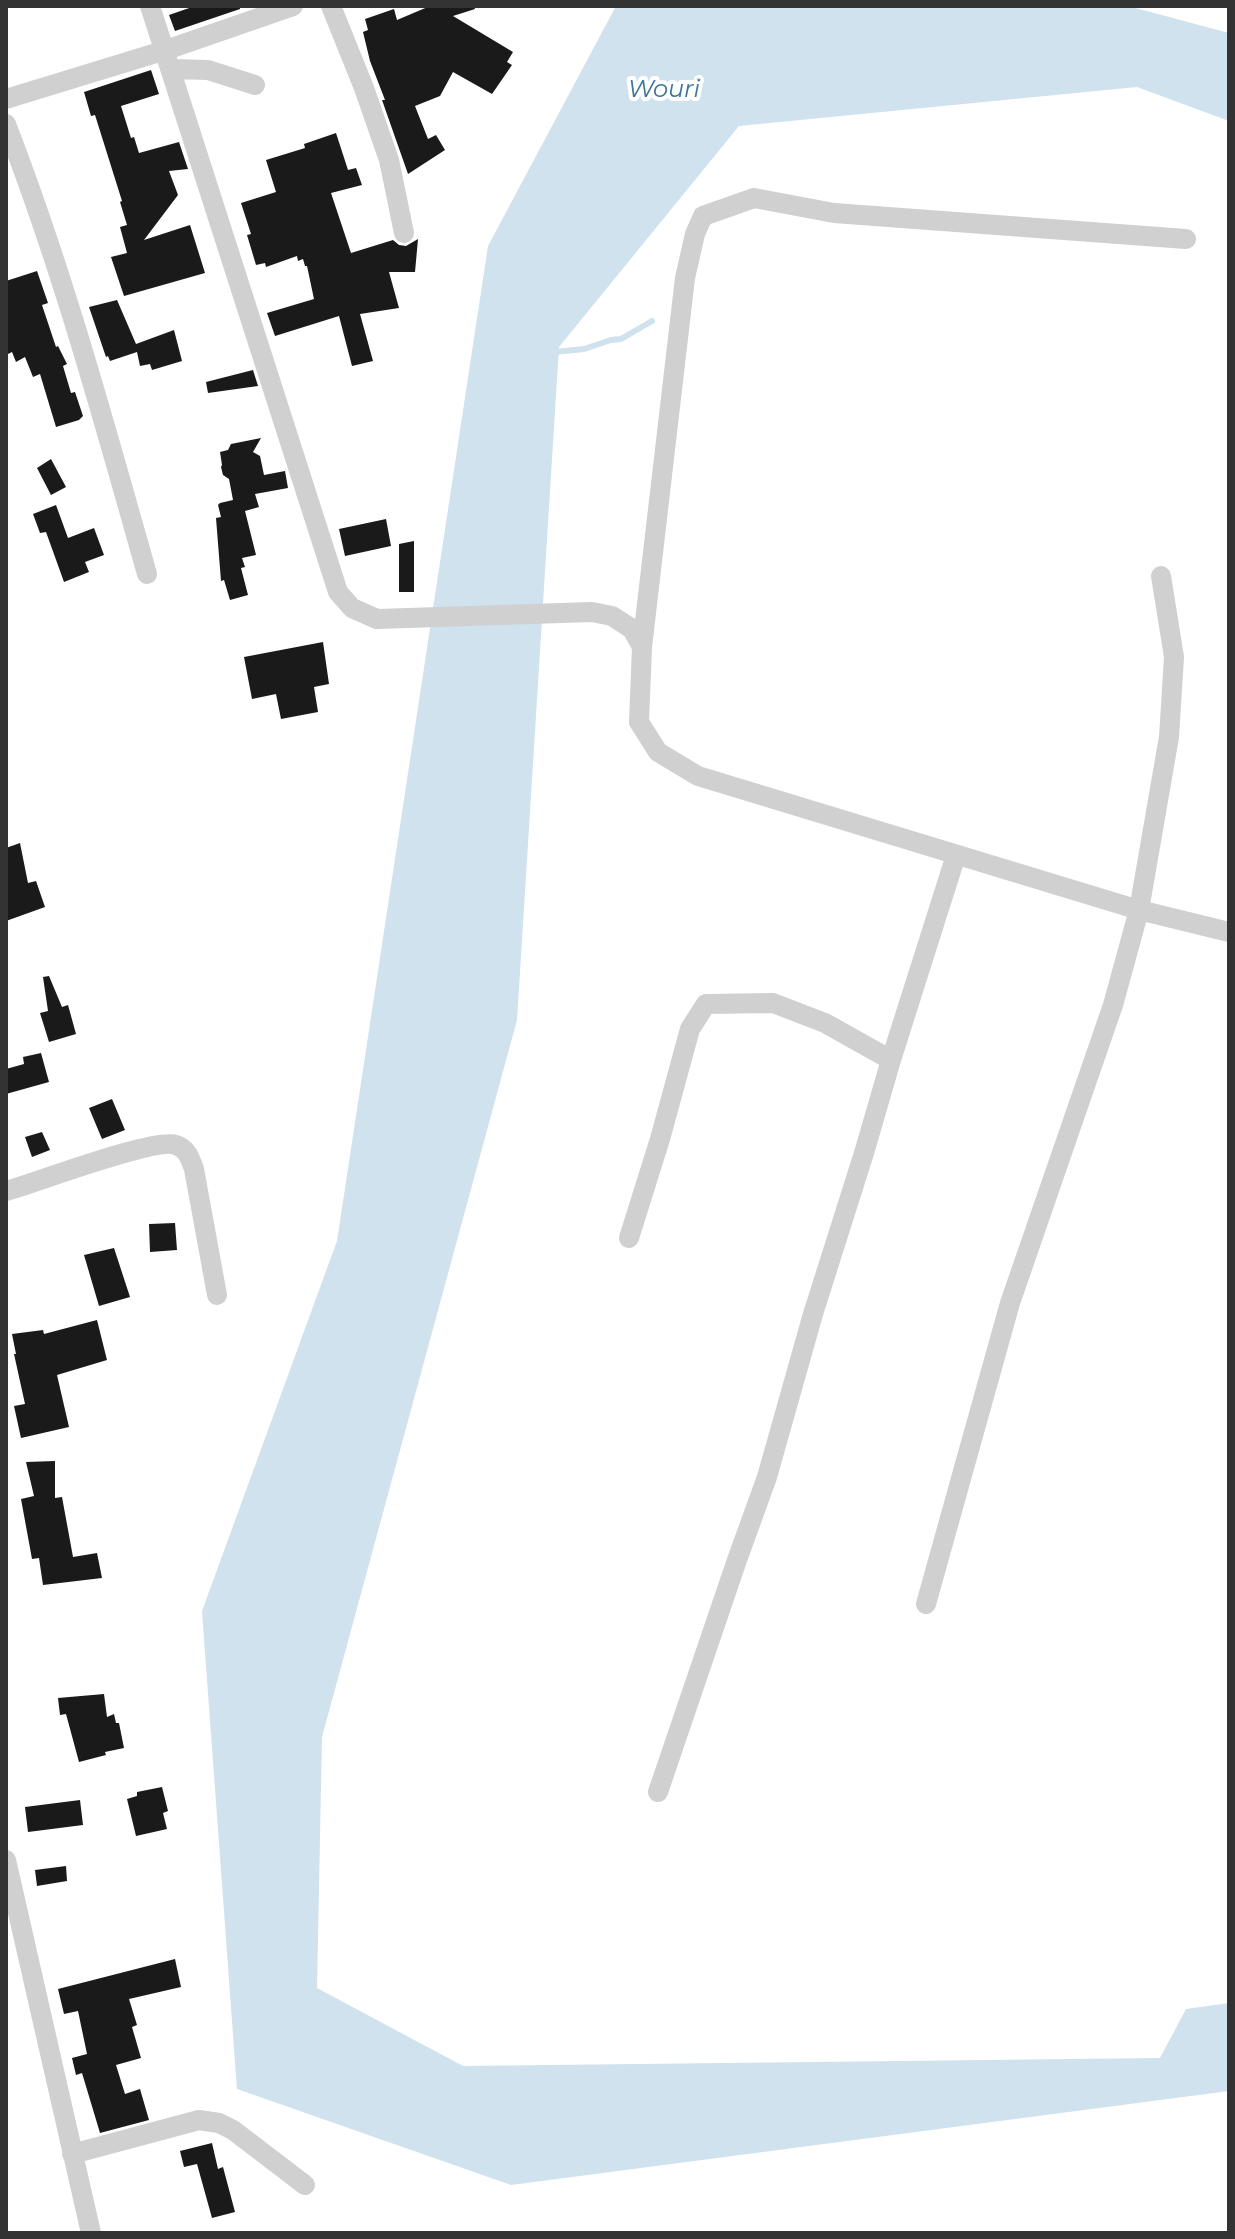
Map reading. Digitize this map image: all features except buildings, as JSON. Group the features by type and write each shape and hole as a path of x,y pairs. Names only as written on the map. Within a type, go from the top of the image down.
{"street":[{"path":"150,6 338,592 352,608 377,619 592,612 612,616 632,629 642,647"},
{"path":"6,99 169,59 293,6"},
{"path":"331,6 389,160 404,233"},
{"path":"169,59 255,85"},
{"path":"6,124 37,204 90,371 147,574"},
{"path":"1186,239 834,213 754,198 703,216 695,234 685,278 642,647 639,722 658,752 698,776 1139,910 1229,932"},
{"path":"926,1604 1010,1303 1113,1005 1139,910 1169,737 1174,657 1161,576"},
{"path":"658,1792 767,1477 813,1314 956,855"},
{"path":"629,1238 690,1029 706,1004 773,1003 825,1023 891,1060"},
{"path":"6,1191 110,1157 169,1143 179,1146 188,1153 194,1169 217,1295"},
{"path":"6,1860 91,2233"},
{"path":"72,2154 199,2120 219,2123 233,2130 305,2185"}],"water":[{"name":"Wouri","path":"616,6 1128,6 1229,33 1229,121 1137,87 739,126 559,347 517,1020 322,1737 317,1988 463,2066 1160,2058 1186,2009 1229,2003 1229,2091 511,2185 237,2089 202,1611 337,1241 488,246"}],"waterway":[{"path":"555,352 584,349 621,339 652,321"}]}
